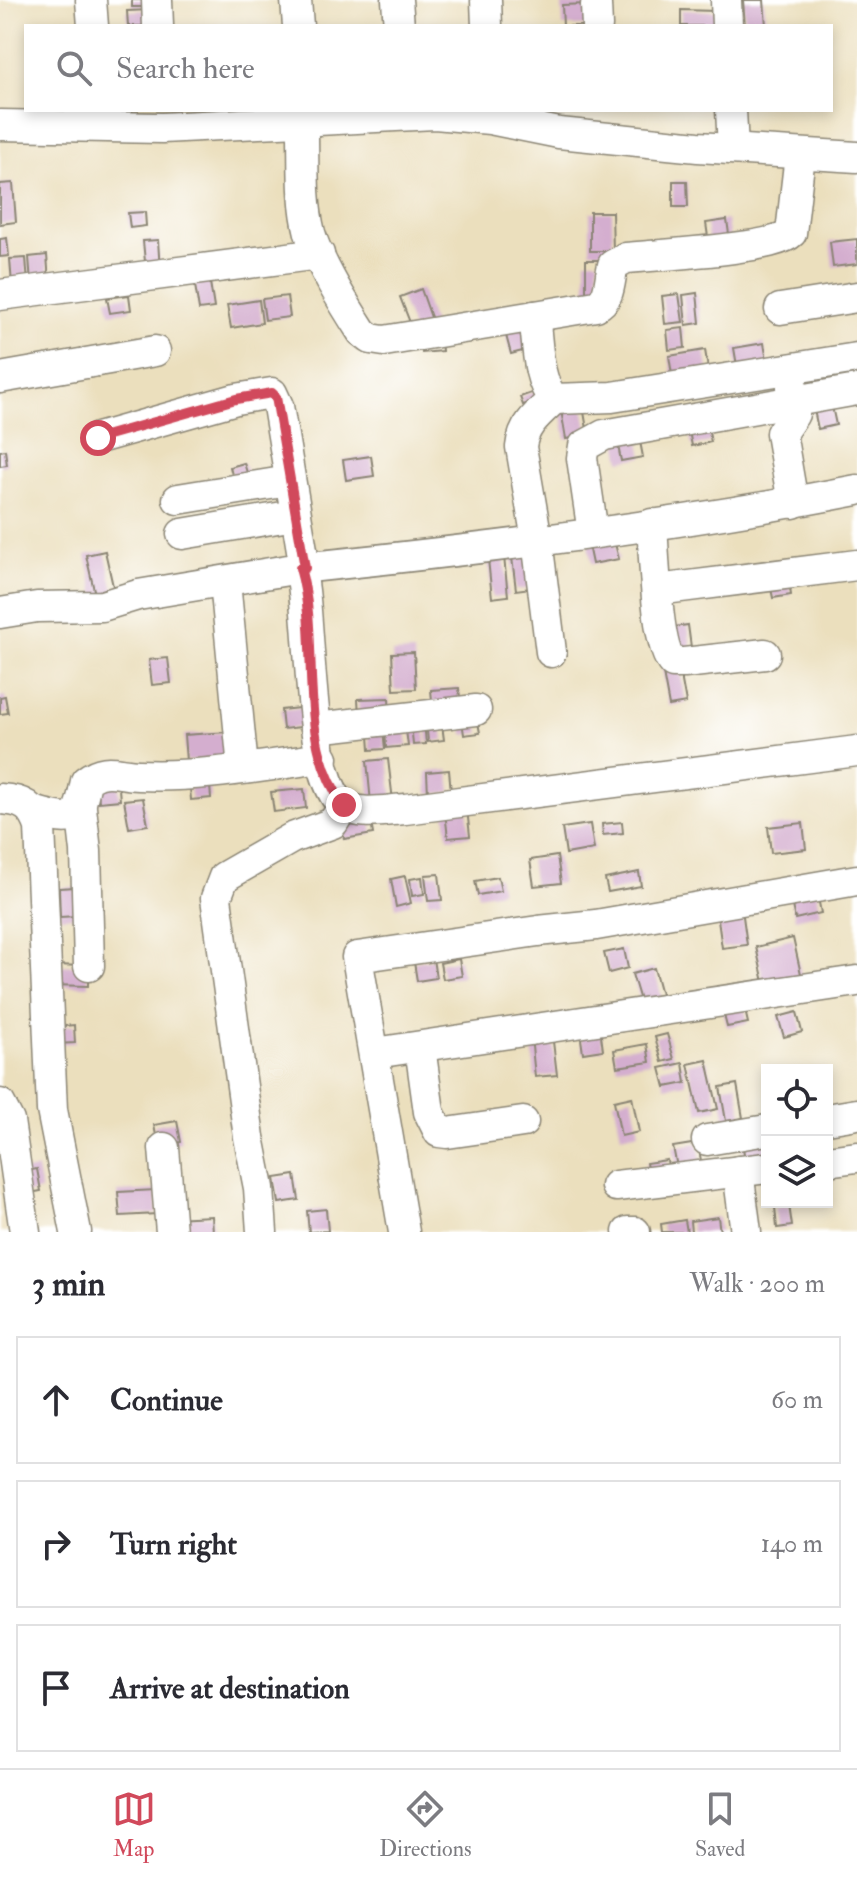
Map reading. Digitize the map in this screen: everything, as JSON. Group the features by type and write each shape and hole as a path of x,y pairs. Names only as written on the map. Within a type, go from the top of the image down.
{"street":[{"path":"91,0 93,24"},
{"path":"157,0 158,24"},
{"path":"296,0 298,24"},
{"path":"397,0 399,24"},
{"path":"486,0 487,24"},
{"path":"726,0 727,24"},
{"path":"731,112 733,148"},
{"path":"0,125 96,118 490,114 559,133 601,124 698,147 857,157"},
{"path":"303,115 305,209 311,236 362,332 371,339 384,341 596,306 604,302 613,265 626,258 758,245 787,237 791,233 800,155"},
{"path":"0,295 319,254"},
{"path":"780,309 857,297"},
{"path":"534,316 542,372 548,393 554,399"},
{"path":"0,378 155,351"},
{"path":"551,652 524,466 522,435 530,422 554,399 612,397 857,358"},
{"path":"790,369 794,414 781,433 793,503"},
{"path":"593,533 582,458 584,446 590,441 604,435 857,390"},
{"path":"98,438 236,399 272,393 278,406 302,568 316,728 330,786 344,805 365,811 405,809 857,751"},
{"path":"178,499 289,481"},
{"path":"0,613 37,607 102,606 138,595 302,568 593,533 793,503 857,490"},
{"path":"182,534 295,515"},
{"path":"652,524 657,590 668,658 673,663 765,654"},
{"path":"657,590 857,565"},
{"path":"225,582 243,768"},
{"path":"316,728 476,710"},
{"path":"89,966 86,851 81,808 86,781 95,773 138,775 243,768 323,758"},
{"path":"0,799 26,803 36,812 60,819 73,815 81,808"},
{"path":"262,1232 259,1188 216,904 218,890 224,877 240,867 292,838 333,823 344,805"},
{"path":"36,812 43,867 52,1110 76,1232"},
{"path":"404,1232 357,957 596,925 857,880"},
{"path":"375,1053 857,981"},
{"path":"420,1047 429,1112 439,1132 523,1122"},
{"path":"0,1104 9,1121 25,1232"},
{"path":"833,1118 857,1114"},
{"path":"707,1140 761,1131"},
{"path":"164,1148 171,1232"},
{"path":"833,1160 857,1157"},
{"path":"616,1186 752,1169 746,1232"},
{"path":"628,1232 635,1232"}],"building":[{"path":"132,0 145,0 146,7 132,7"},
{"path":"743,0 764,0 766,24 745,24"},
{"path":"587,4 588,24 563,24 562,5"},
{"path":"149,10 150,24 128,24 127,11"},
{"path":"681,10 716,11 716,24 681,24"},
{"path":"673,181 687,181 688,207 673,207"},
{"path":"13,183 16,222 0,224 0,184"},
{"path":"145,212 146,226 130,228 128,213"},
{"path":"590,212 612,212 613,251 590,251"},
{"path":"727,220 730,241 709,244 706,223"},
{"path":"7,238 9,256 0,257 0,239"},
{"path":"857,239 857,264 833,267 830,242"},
{"path":"158,240 160,271 146,272 143,241"},
{"path":"47,255 49,282 31,283 29,257"},
{"path":"26,258 28,284 12,285 10,259"},
{"path":"586,260 598,260 598,298 586,298"},
{"path":"209,276 214,308 199,310 194,279"},
{"path":"421,289 433,323 413,330 400,297"},
{"path":"697,293 700,323 686,325 683,295"},
{"path":"679,294 683,322 665,324 662,296"},
{"path":"129,295 131,310 110,313 107,298"},
{"path":"287,296 290,317 265,320 262,299"},
{"path":"259,300 262,323 231,328 227,305"},
{"path":"524,323 530,349 511,354 504,328"},
{"path":"683,328 685,348 669,350 667,330"},
{"path":"441,339 442,351 422,353 421,341"},
{"path":"764,343 768,367 738,372 734,348"},
{"path":"705,350 709,375 673,381 669,356"},
{"path":"542,389 545,398 523,405 520,397"},
{"path":"830,397 836,425 818,429 812,400"},
{"path":"583,406 588,435 566,439 561,410"},
{"path":"707,423 711,442 692,446 688,426"},
{"path":"638,431 643,457 621,461 616,435"},
{"path":"5,450 7,465 0,466 0,451"},
{"path":"371,456 374,476 346,480 343,460"},
{"path":"244,463 249,479 234,483 230,467"},
{"path":"614,540 619,559 592,564 588,545"},
{"path":"534,546 539,587 516,590 511,549"},
{"path":"503,547 508,596 492,598 487,549"},
{"path":"105,551 115,595 96,599 86,555"},
{"path":"788,575 791,595 773,598 769,579"},
{"path":"688,625 692,655 671,658 667,628"},
{"path":"414,652 416,689 394,690 392,653"},
{"path":"168,658 171,683 152,685 149,660"},
{"path":"679,665 686,703 669,706 662,668"},
{"path":"459,688 461,708 433,711 431,690"},
{"path":"5,696 8,713 0,714 0,697"},
{"path":"389,698 390,714 359,715 358,699"},
{"path":"308,707 310,726 283,729 281,710"},
{"path":"476,711 480,733 464,735 461,713"},
{"path":"441,717 444,740 428,742 426,719"},
{"path":"382,721 385,749 370,750 368,722"},
{"path":"424,721 426,744 413,745 411,722"},
{"path":"405,722 408,746 386,748 385,723"},
{"path":"228,732 230,758 186,761 184,735"},
{"path":"388,759 393,801 371,803 367,761"},
{"path":"449,770 451,792 428,794 427,772"},
{"path":"209,774 211,798 191,800 189,775"},
{"path":"118,777 120,800 99,802 97,779"},
{"path":"304,789 306,808 274,812 271,792"},
{"path":"143,798 148,825 129,828 124,800"},
{"path":"467,809 470,836 448,838 445,812"},
{"path":"370,817 373,834 344,839 341,822"},
{"path":"622,822 623,833 603,835 602,824"},
{"path":"803,823 806,849 771,853 768,827"},
{"path":"590,824 594,849 566,854 562,828"},
{"path":"557,856 561,883 534,886 530,860"},
{"path":"639,872 641,886 608,892 605,879"},
{"path":"439,874 442,900 428,901 425,875"},
{"path":"405,876 411,903 396,907 391,879"},
{"path":"422,877 424,894 412,896 410,879"},
{"path":"498,877 501,891 478,895 475,881"},
{"path":"76,887 77,916 60,917 59,888"},
{"path":"817,892 821,913 795,919 790,897"},
{"path":"742,909 747,945 722,948 717,913"},
{"path":"793,938 803,983 766,991 756,947"},
{"path":"624,949 628,968 609,973 604,953"},
{"path":"433,959 436,978 417,981 414,962"},
{"path":"459,959 462,976 443,979 440,963"},
{"path":"51,965 88,966 88,986 51,985"},
{"path":"654,968 662,998 641,1004 632,974"},
{"path":"744,1006 748,1023 727,1027 723,1011"},
{"path":"797,1012 802,1032 784,1037 778,1017"},
{"path":"599,1021 603,1050 583,1053 579,1025"},
{"path":"74,1025 75,1043 55,1044 54,1027"},
{"path":"552,1033 557,1075 535,1077 531,1036"},
{"path":"667,1034 674,1059 662,1062 655,1037"},
{"path":"647,1044 650,1062 617,1067 614,1050"},
{"path":"707,1060 718,1109 699,1113 688,1064"},
{"path":"683,1063 686,1083 665,1087 660,1068"},
{"path":"737,1084 743,1118 726,1121 720,1087"},
{"path":"632,1097 639,1132 621,1136 614,1101"},
{"path":"177,1121 181,1142 158,1146 154,1125"},
{"path":"761,1135 761,1166 747,1169 741,1138"},
{"path":"698,1143 702,1167 678,1172 673,1147"},
{"path":"667,1160 670,1177 649,1181 646,1163"},
{"path":"37,1169 41,1191 24,1194 20,1172"},
{"path":"295,1175 299,1200 279,1203 275,1178"},
{"path":"156,1190 157,1214 120,1216 118,1192"},
{"path":"775,1208 789,1208 792,1226 777,1228"},
{"path":"326,1209 328,1231 309,1232 307,1211"},
{"path":"212,1216 213,1232 173,1232 173,1218"},
{"path":"718,1217 720,1232 691,1232 690,1221"},
{"path":"685,1220 687,1232 662,1232 661,1224"}],"route":[{"path":"98,438 236,399 265,393 276,397 305,568 300,568 317,735 330,786 344,805"}]}
